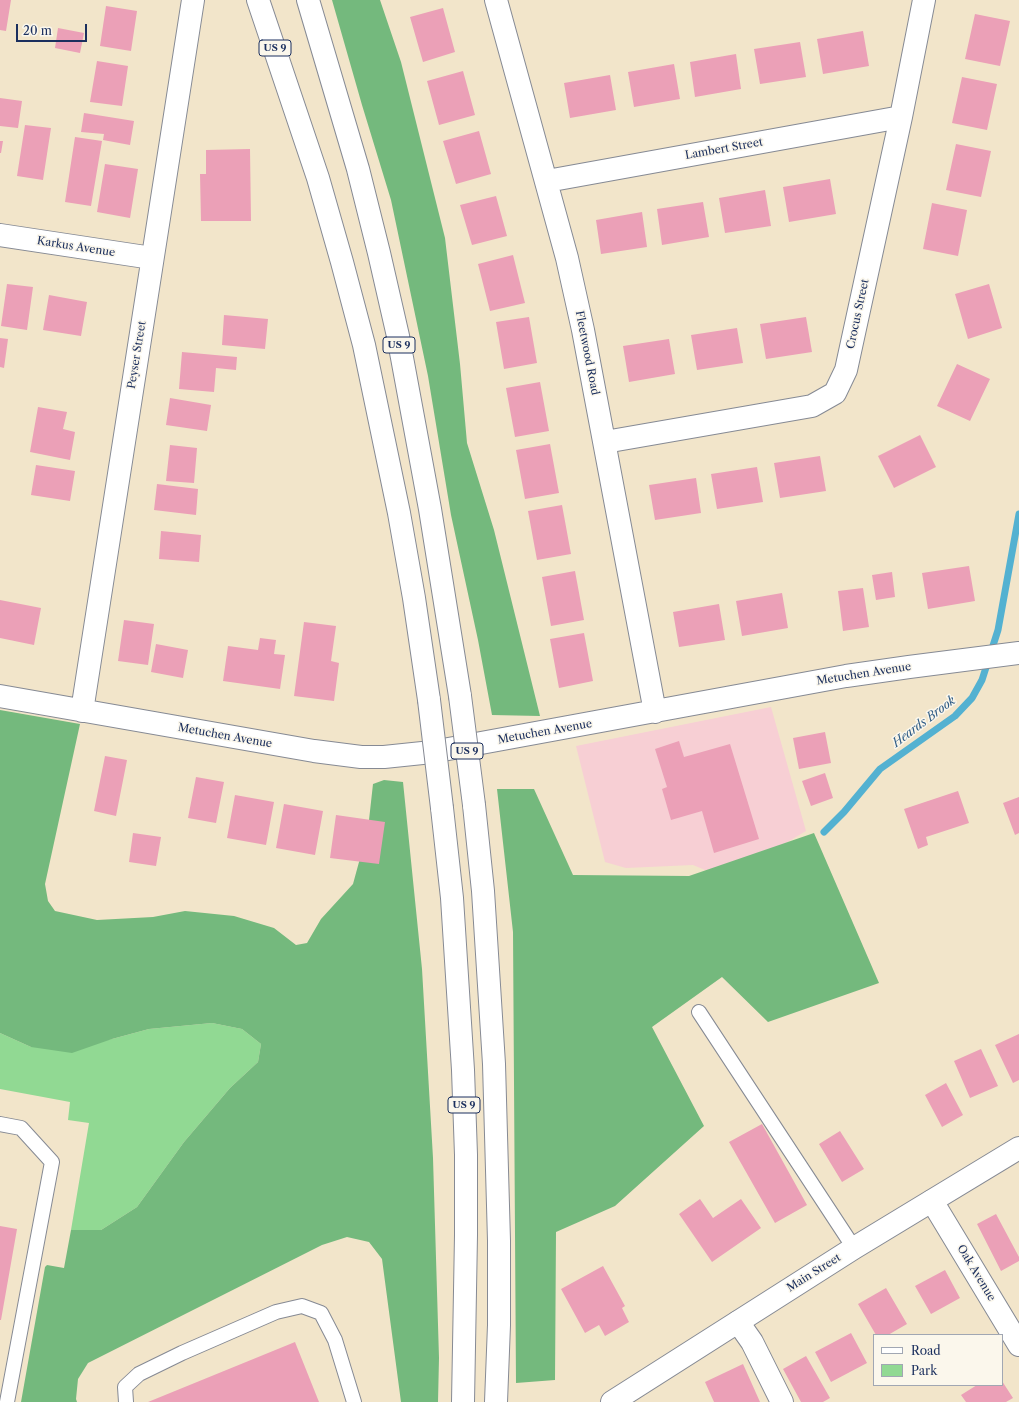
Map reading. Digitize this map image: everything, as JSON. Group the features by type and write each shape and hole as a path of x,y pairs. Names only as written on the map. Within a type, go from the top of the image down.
{"main road":[{"name":"Peyser Street","path":"82,710 193,0"},
{"name":"US 9","path":"258,0 318,178 364,345 399,513 414,598 429,700 452,898 463,1070 466,1155 464,1402"},
{"name":"US 9","path":"308,0 358,169 398,336 430,509 460,696 483,891 495,1079 499,1241 499,1325 496,1400"},
{"name":"Fleetwood Road","path":"496,0 567,258 605,442 655,712"},
{"name":"Crocus Street","path":"605,442 812,406 835,393 846,370 901,117 924,0"},
{"name":"Lambert Street","path":"547,181 901,117"},
{"name":"Karkus Avenue","path":"0,235 152,258"},
{"name":"Metuchen Avenue","path":"0,696 314,751 361,757 406,756 655,712 846,676 909,666 1013,654"},
{"name":"Main Street","path":"612,1402 854,1248 1019,1148"},
{"name":"Oak Avenue","path":"932,1201 1019,1345"},
{"path":"738,1322 752,1342 782,1402"}],"lane":[{"path":"699,1012 854,1248"},
{"path":"0,1124 21,1128 52,1162 7,1402"},
{"path":"126,1402 126,1387 139,1374 182,1353 276,1312 302,1306 321,1313 335,1340 354,1402"}],"shaded area":[{"path":"771,707 806,831 746,867 715,874 693,865 626,868 605,862 576,746"}],"green space":[{"path":"332,0 380,0 401,62 445,238 460,364 467,443 494,530 540,716 492,715 478,640 451,515 428,376 391,200"},
{"path":"0,710 80,724 45,884 48,901 55,911 97,920 153,917 185,911 234,916 274,928 296,945 307,943 321,919 353,884 368,829 373,784 384,780 403,782 422,969 433,1158 439,1358 438,1402 401,1402 382,1259 369,1242 347,1237 322,1245 88,1363 78,1379 77,1402 21,1402 45,1267 47,1265 64,1268 71,1230 101,1230 137,1207 184,1142 230,1088 258,1062 261,1044 242,1029 212,1023 149,1029 112,1039 72,1053 31,1047 0,1033"},
{"path":"497,789 534,789 573,875 689,876 814,833 879,983 768,1022 722,977 652,1027 704,1126 615,1206 556,1232 555,1380 516,1383 513,932"},
{"path":"212,1023 242,1029 261,1044 258,1062 230,1088 184,1142 137,1207 101,1230 71,1230 89,1123 68,1120 70,1102 0,1089 0,1033 31,1047 112,1039 149,1029"}],"building":[{"path":"0,0 11,0 6,31 0,30"},
{"path":"106,6 137,11 131,51 100,46"},
{"path":"443,8 455,52 423,62 410,17"},
{"path":"975,14 1010,21 1000,66 965,59"},
{"path":"58,28 84,33 80,53 55,48"},
{"path":"863,31 869,66 823,74 817,39"},
{"path":"800,42 806,77 760,84 754,49"},
{"path":"736,54 741,89 695,97 690,62"},
{"path":"97,61 128,66 122,106 90,102"},
{"path":"674,64 680,99 634,107 628,72"},
{"path":"463,71 475,115 439,125 427,81"},
{"path":"610,75 616,110 570,118 564,83"},
{"path":"962,77 997,84 987,130 952,123"},
{"path":"0,98 22,101 18,128 0,126"},
{"path":"84,113 134,121 130,145 103,140 104,134 81,132"},
{"path":"25,125 51,128 43,180 17,176"},
{"path":"479,131 491,174 456,184 443,141"},
{"path":"75,137 102,141 91,206 65,202"},
{"path":"0,141 3,141 1,153 0,153"},
{"path":"956,144 991,151 981,197 946,190"},
{"path":"250,149 251,221 201,221 200,174 206,174 206,150"},
{"path":"105,164 138,169 130,218 97,212"},
{"path":"830,179 836,214 789,222 783,187"},
{"path":"765,190 771,226 725,233 719,198"},
{"path":"496,196 507,236 472,245 460,205"},
{"path":"703,202 709,237 662,245 657,209"},
{"path":"932,203 967,210 958,256 923,249"},
{"path":"642,212 647,247 601,254 596,220"},
{"path":"513,255 525,303 490,311 478,264"},
{"path":"7,284 33,287 27,330 1,326"},
{"path":"989,284 1002,328 968,339 955,294"},
{"path":"49,295 87,302 81,336 43,330"},
{"path":"224,315 268,319 265,349 222,345"},
{"path":"529,317 537,363 504,369 496,322"},
{"path":"806,317 812,352 766,359 760,324"},
{"path":"737,328 743,363 697,370 691,335"},
{"path":"0,338 8,339 4,368 0,367"},
{"path":"669,339 675,374 629,382 623,346"},
{"path":"182,352 237,357 236,370 216,368 214,392 179,389"},
{"path":"957,364 990,379 970,421 937,406"},
{"path":"540,382 549,431 515,437 506,388"},
{"path":"170,398 211,405 207,431 166,425"},
{"path":"38,407 67,412 63,429 75,432 70,460 30,452"},
{"path":"920,435 936,467 894,488 878,456"},
{"path":"550,444 559,493 525,499 516,450"},
{"path":"170,445 197,448 194,483 166,481"},
{"path":"820,456 826,491 780,498 774,463"},
{"path":"36,465 75,471 70,501 31,495"},
{"path":"757,467 763,502 717,509 711,474"},
{"path":"696,478 701,513 655,520 649,485"},
{"path":"157,484 198,489 196,515 154,510"},
{"path":"562,505 571,554 537,560 528,511"},
{"path":"161,531 201,535 199,562 159,559"},
{"path":"969,566 975,601 928,609 922,573"},
{"path":"575,571 584,620 551,626 542,577"},
{"path":"892,572 895,597 876,600 872,575"},
{"path":"863,588 869,627 843,631 838,591"},
{"path":"782,593 788,628 742,636 736,601"},
{"path":"0,600 41,608 34,645 0,638"},
{"path":"719,604 725,640 679,647 673,612"},
{"path":"124,620 154,624 148,665 118,661"},
{"path":"304,622 336,626 331,661 339,663 334,701 294,696"},
{"path":"584,633 593,681 559,688 550,639"},
{"path":"260,638 276,640 274,654 285,655 280,689 223,681 228,646 258,650"},
{"path":"156,644 188,650 183,678 151,672"},
{"path":"825,732 831,763 799,769 793,738"},
{"path":"679,741 684,757 730,744 759,839 714,853 702,811 671,820 662,789 667,787 655,749"},
{"path":"105,756 127,760 116,816 94,811"},
{"path":"825,773 833,798 811,806 802,781"},
{"path":"196,777 224,782 216,823 188,818"},
{"path":"958,791 969,823 926,837 928,845 918,849 904,809"},
{"path":"235,795 274,802 266,845 227,838"},
{"path":"1019,797 1019,833 1015,835 1003,803"},
{"path":"284,804 323,811 315,855 276,848"},
{"path":"336,815 385,822 379,864 330,858"},
{"path":"133,833 161,837 156,866 129,862"},
{"path":"1019,1034 1019,1080 1013,1083 995,1045"},
{"path":"981,1049 998,1086 970,1098 954,1061"},
{"path":"946,1083 963,1115 942,1127 925,1095"},
{"path":"762,1124 807,1205 775,1223 729,1142"},
{"path":"840,1131 864,1169 842,1182 819,1144"},
{"path":"700,1199 713,1218 741,1199 761,1228 712,1262 679,1214"},
{"path":"996,1214 1019,1257 1019,1261 1001,1271 977,1224"},
{"path":"0,1226 17,1229 1,1320 0,1320"},
{"path":"603,1266 625,1306 622,1308 629,1322 605,1336 599,1325 585,1333 561,1289"},
{"path":"945,1270 960,1298 931,1314 915,1286"},
{"path":"886,1288 907,1324 890,1334 875,1334 858,1304"},
{"path":"851,1333 867,1363 831,1382 815,1352"},
{"path":"295,1342 319,1402 148,1402"},
{"path":"806,1356 830,1398 823,1402 801,1402 783,1369"},
{"path":"743,1364 760,1402 714,1402 705,1382"},
{"path":"1003,1383 1013,1398 1006,1402 966,1402 961,1395 975,1386 1003,1386"}],"waterway":[{"name":"Heards Brook","path":"824,832 844,812 880,769 955,716 972,698 982,680 998,630 1019,514"}]}
